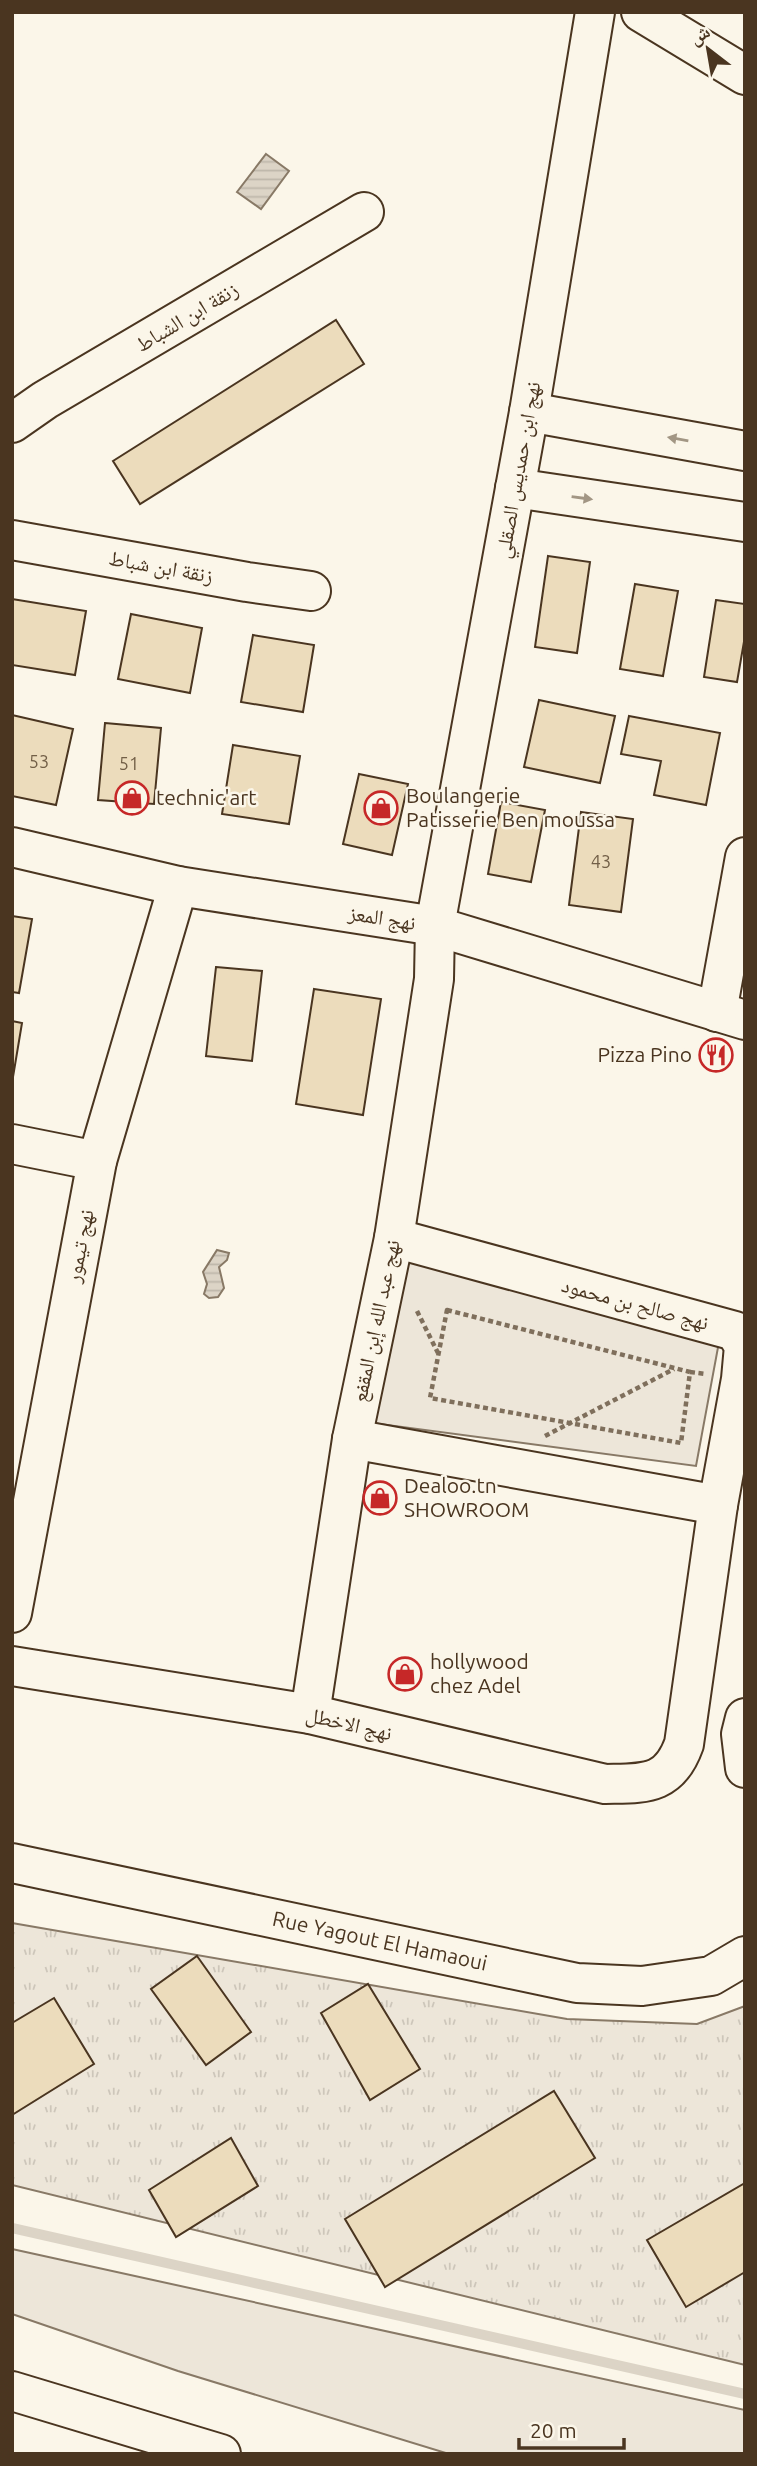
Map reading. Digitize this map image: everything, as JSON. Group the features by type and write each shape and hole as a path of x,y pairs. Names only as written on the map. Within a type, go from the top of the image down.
{"main road":[{"name":"نهج ابن حمديس الصقلي","path":"435,926 529,412 595,12"},
{"path":"641,12 745,75"},
{"name":"زنقة ابن الشباط","path":"12,423 45,400 363,212"},
{"path":"529,412 745,451"},
{"path":"515,488 745,522"},
{"name":"زنقة ابن شباط","path":"12,540 311,591"},
{"name":"نهج المعز","path":"12,847 178,887 435,926 731,1016"},
{"path":"731,1016 745,857"},
{"name":"نهج تيمور","path":"12,1613 97,1161 178,887"},
{"name":"نهج عبد الله إبن المقفع","path":"310,1714 352,1439 394,1238 434,979 435,926"},
{"path":"12,1144 97,1161"},
{"name":"نهج صالح بن محمود","path":"394,1238 735,1331 744,1346 684,1744 677,1763"},
{"path":"352,1439 718,1505"},
{"name":"نهج الاخطل","path":"12,1666 310,1714 605,1784 638,1784 666,1775 677,1763"},
{"path":"745,1718 741,1734 745,1768"},
{"name":"Rue Yagout El Hamaoui","path":"12,1863 577,1983 642,1986 711,1976 745,1956"},
{"path":"12,2390 221,2454"},
{"path":"12,2408 69,2423 142,2431"}],"path":[{"path":"447,1310 690,1372 681,1443 569,1423 430,1398 447,1310"},
{"path":"545,1437 676,1368"}],"green space":[{"path":"400,1257 719,1342 696,1466 372,1423"},
{"path":"12,1923 567,2019 697,2024 745,2006 745,2365 12,2185"},
{"path":"12,2249 745,2410 745,2454 449,2454 178,2371 12,2314"}],"shaded area":[{"path":"266,154 289,171 261,209 237,192"},
{"path":"217,1250 229,1253 227,1260 219,1267 224,1288 218,1297 209,1298 204,1294 207,1284 203,1272"}],"building":[{"path":"336,320 364,364 140,504 113,461"},
{"path":"548,556 590,562 577,653 535,647"},
{"path":"635,584 678,591 663,676 620,669"},
{"path":"12,599 86,611 75,675 12,665"},
{"path":"716,600 745,604 745,636 737,682 704,677"},
{"path":"131,614 202,628 190,693 118,679"},
{"path":"253,635 314,645 303,712 241,702"},
{"path":"539,700 615,716 600,783 524,767"},
{"path":"12,715 73,729 56,805 12,796"},
{"path":"629,716 720,733 706,805 654,795 661,761 621,754"},
{"path":"105,723 161,728 154,804 98,800"},
{"path":"233,745 300,756 289,824 222,814"},
{"path":"359,774 408,784 392,855 343,844"},
{"path":"501,802 545,810 531,882 488,874"},
{"path":"581,812 633,819 621,912 569,905"},
{"path":"12,916 32,919 19,993 12,992"},
{"path":"216,967 262,971 252,1061 206,1056"},
{"path":"314,989 381,999 363,1115 296,1104"},
{"path":"12,1021 22,1023 13,1077 12,1077"},
{"path":"197,1956 251,2032 206,2065 151,1989"},
{"path":"368,1984 420,2069 370,2100 321,2013"},
{"path":"54,1998 94,2064 12,2115 12,2023"},
{"path":"554,2091 595,2158 385,2287 345,2219"},
{"path":"231,2138 258,2186 176,2237 149,2190"},
{"path":"745,2183 745,2272 686,2307 647,2240"}],"waterway":[{"path":"12,2228 745,2394"}],"place":[{"name":"technic'art","path":"132,798"},
{"name":"Boulangerie Patisserie Ben moussa","path":"381,808"},
{"name":"Pizza Pino","path":"716,1055"},
{"name":"Dealoo.tn SHOWROOM","path":"380,1498"},
{"name":"hollywood chez Adel","path":"405,1674"}]}
